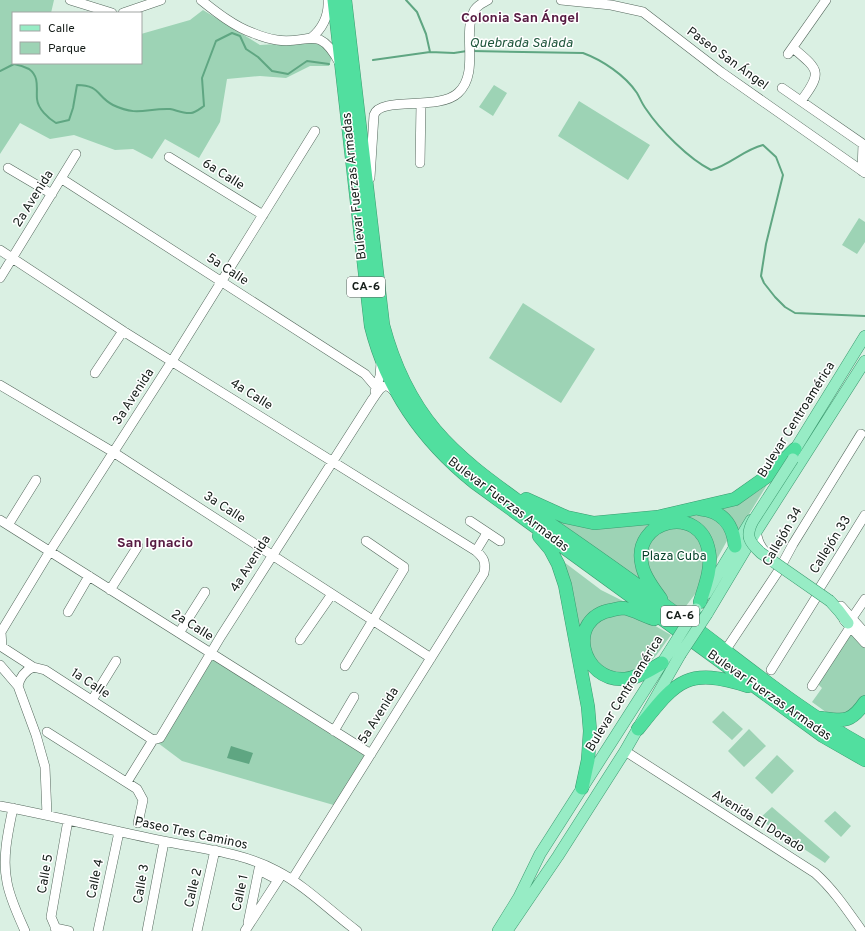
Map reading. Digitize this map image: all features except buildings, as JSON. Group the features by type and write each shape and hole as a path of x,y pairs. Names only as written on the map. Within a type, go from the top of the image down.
{"highway":[{"name":"Bulevar Fuerzas Armadas","path":"334,0 370,315 381,360 398,396 423,433 447,460 474,482 823,736 865,760"},
{"name":"Bulevar Fuerzas Armadas","path":"345,0 383,325 401,377 417,406 435,430 467,462 495,484 817,717 865,747"},
{"path":"495,484 566,517 578,521 606,523 658,517 735,499 769,475 794,454"},
{"path":"699,508 710,510 721,515 729,523 741,547"},
{"path":"522,517 550,549 558,564 565,585 588,707 590,731 588,760 582,788"},
{"path":"667,607 644,572 641,555 642,545 654,529 660,525 678,521 696,529 707,543 710,564 698,606"},
{"path":"662,663 626,679 608,678 598,671 589,661 584,650 583,634 586,627 598,614 624,608 666,622"},
{"path":"638,729 665,696 678,685 695,678 715,677 758,689"},
{"path":"817,717 847,720 856,714 865,702"}],"main road":[{"name":"Bulevar Centroamérica","path":"507,931 525,902 534,892 638,729 680,655 707,614 741,547 794,454 865,336"},
{"name":"Bulevar Centroamérica","path":"498,931 525,885 540,854 698,606 741,547 756,532 865,361"},
{"path":"794,454 748,530 749,539 753,546 761,553 830,601 850,623"},
{"name":"Bulevar Centroamérica","path":"489,931 514,892 525,885"},
{"name":"Bulevar Centroamérica","path":"514,931 532,903 534,892"}],"street":[{"path":"70,0 109,12"},
{"path":"126,12 161,0"},
{"path":"201,0 252,33 277,40 311,38 329,45 342,69"},
{"path":"311,38 321,28 325,21 329,10 328,0"},
{"path":"368,203 374,115 377,109 386,105 421,104 448,100 456,95 466,84 472,16 474,10 488,0"},
{"name":"Paseo San Ángel","path":"561,0 611,2 643,12 721,72 864,172"},
{"path":"801,101 813,85 815,73 812,64 790,51 826,0"},
{"path":"782,88 863,144 864,172"},
{"path":"420,162 421,104"},
{"path":"358,114 374,115"},
{"name":"3a Avenida","path":"33,666 2,646 1,632 50,551 172,361 315,131"},
{"name":"2a Avenida","path":"0,278 76,154"},
{"name":"6a Calle","path":"169,157 263,215"},
{"path":"8,168 52,194"},
{"name":"5a Calle","path":"62,179 365,374 376,387"},
{"name":"4a Calle","path":"0,250 123,331 476,551 483,557 486,564"},
{"path":"95,373 123,331"},
{"name":"4a Avenida","path":"372,400 380,376 381,360"},
{"name":"3a Calle","path":"0,385 113,452 431,658"},
{"name":"4a Avenida","path":"127,782 153,740 160,738 272,555 372,400 382,387 385,386 389,386 398,396"},
{"name":"Callejón 34","path":"725,651 781,566 861,434"},
{"path":"8,525 36,480"},
{"name":"Callejón 33","path":"771,670 865,515"},
{"name":"2a Calle","path":"0,520 371,754"},
{"path":"470,521 500,541"},
{"path":"756,532 763,550 781,566 818,592 850,623 865,643"},
{"path":"476,551 487,533"},
{"path":"345,666 404,568 366,541"},
{"path":"110,590 138,546"},
{"path":"741,547 781,566"},
{"name":"5a Avenida","path":"292,880 484,573 486,564"},
{"path":"68,612 89,576"},
{"path":"179,633 205,592"},
{"path":"300,640 332,594"},
{"path":"812,686 865,599"},
{"path":"850,623 865,633"},
{"path":"92,700 116,661"},
{"path":"0,666 18,686 45,767 47,815"},
{"path":"18,686 23,674 33,666"},
{"name":"1a Calle","path":"33,666 45,670 153,740"},
{"path":"334,731 354,697"},
{"path":"47,732 137,789 142,796 143,804 138,823"},
{"name":"Avenida El Dorado","path":"624,751 814,874 827,884 862,931"},
{"name":"Paseo Tres Caminos","path":"0,806 47,815 164,842 215,850 260,867 280,877 292,880 357,931"},
{"path":"13,808 6,852 5,870 10,894 25,931"},
{"name":"Calle 5","path":"56,930 51,917 68,820"},
{"name":"Calle 4","path":"98,931 119,832"},
{"name":"Calle 3","path":"147,931 164,842"},
{"name":"Calle 2","path":"198,931 215,850"},
{"name":"Calle 1","path":"246,929 260,867"},
{"name":"Calle 1","path":"246,929 280,877"},
{"path":"56,930 69,931"}],"green space":[{"path":"0,0 54,0 51,12 12,12 12,64 142,64 142,34 190,20 203,10 260,45 311,42 326,47 332,57 329,66 310,66 286,78 260,76 227,79 220,122 199,158 165,139 152,159 133,149 115,150 74,135 50,139 20,123 0,154"},
{"path":"494,85 507,93 493,116 479,107"},
{"path":"579,101 650,145 628,180 558,136"},
{"path":"859,218 865,222 865,242 857,254 842,245"},
{"path":"523,303 595,349 561,403 489,358"},
{"path":"767,485 738,532 716,510 742,502"},
{"path":"542,509 561,519 700,512 718,515 729,537 711,570 693,524 643,535 647,586"},
{"name":"Plaza Cuba","path":"681,523 706,544 702,585 683,610 662,595 642,560 650,536"},
{"path":"560,559 601,590 627,603 597,621 620,612 645,620 671,635 649,663 639,670 611,676 584,650"},
{"path":"851,634 865,648 865,697 850,713 830,715 812,702 822,688 817,683"},
{"path":"210,655 370,755 337,806 182,761 154,740"},
{"path":"723,711 743,729 732,740 712,722"},
{"path":"749,729 766,746 744,767 728,751"},
{"path":"777,755 794,771 772,794 755,778"},
{"path":"772,807 830,857 825,863 759,819"},
{"path":"835,811 851,826 841,837 824,821"}],"shaded area":[{"path":"231,746 253,753 249,764 227,758"}],"waterway":[{"path":"406,0 417,12 426,34 430,52"},
{"name":"Quebrada Salada","path":"0,71 14,64 29,69 36,79 37,99 39,106 41,110 56,123 69,120 73,108 77,85 90,87 108,102 129,111 170,109 193,113 204,106 202,78 216,41 232,33 240,36 246,49 258,57 272,71 288,74 307,61 329,64"},
{"name":"Quebrada Salada","path":"373,60 430,52 454,53 467,51"},
{"name":"Quebrada Salada","path":"472,51 583,53 598,60 620,74 632,86 652,117 667,135 694,159 711,170 724,165 749,150 763,145 776,157 783,175 766,244 761,276 764,283 785,307 795,313 865,316"}],"district":[{"name":"Colonia San Ángel","path":"520,18"},
{"name":"San Ignacio","path":"155,543"}]}
